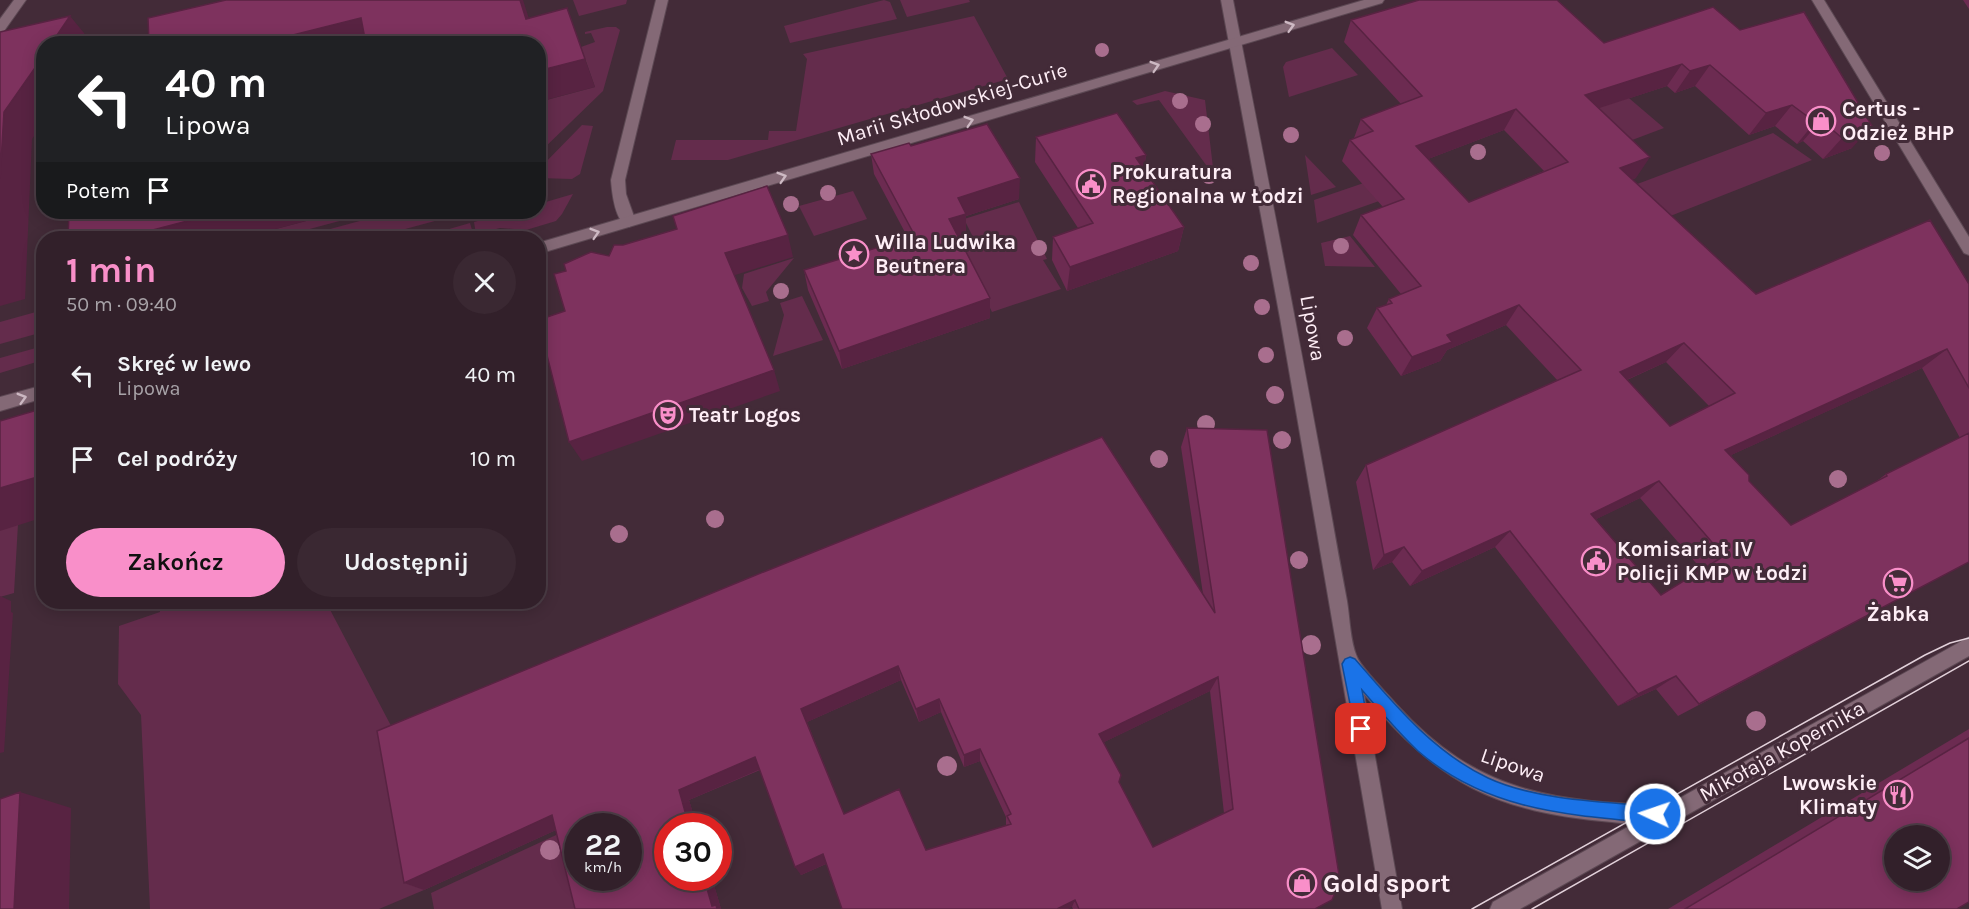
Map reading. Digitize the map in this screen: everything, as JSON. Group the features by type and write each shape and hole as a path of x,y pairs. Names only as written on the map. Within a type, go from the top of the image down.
{"street":[{"path":"0,28 20,0"},
{"path":"629,222 619,194 618,180 662,0"},
{"name":"Lipowa","path":"1227,0 1288,318 1392,909"},
{"name":"Marii Skłodowskiej-Curie","path":"546,247 1378,0"},
{"path":"1818,0 1969,249"},
{"path":"0,404 36,393"},
{"name":"Mikołaja Kopernika","path":"1500,909 1969,646"},
{"name":"Lipowa","path":"1350,664 1424,745 1455,769 1486,786 1516,796 1570,807 1669,815"}],"shaded area":[{"path":"573,0 627,0 626,4 579,16"},
{"path":"884,0 890,2 897,19 790,43 784,26"},
{"path":"900,0 969,0 970,2 907,17"},
{"path":"974,16 1008,79 728,160 671,160 676,140 768,140 769,131 796,131 807,59 803,54"},
{"path":"607,27 616,27 620,30 603,91 546,146 546,100 595,87 581,47 595,42 591,33 585,34 585,32"},
{"path":"1332,48 1358,75 1289,97 1283,67 1286,62"},
{"path":"1165,91 1205,100 1214,176 1159,100 1137,105 1132,101"},
{"path":"1623,93 1664,128 1611,148 1574,112"},
{"path":"582,125 593,126 580,174 572,179 546,178 546,162"},
{"path":"1773,133 1812,160 1650,224 1616,192"},
{"path":"1305,155 1336,187 1311,195"},
{"path":"1428,161 1444,178 1317,223 1314,200"},
{"path":"853,191 867,219 814,236 799,206"},
{"path":"573,194 556,221 526,230 500,228 476,231 474,222 485,219 546,219 546,202"},
{"path":"1019,202 1047,259 1043,260 1061,289 992,312 958,241 972,235 964,219"},
{"path":"314,219 347,219 302,231 268,231"},
{"path":"367,219 442,219 398,231 323,231"},
{"path":"470,223 472,231 442,231"},
{"path":"1350,236 1375,267 1325,266 1321,243"},
{"path":"794,258 766,292 769,301 752,306 742,288 744,274"},
{"path":"802,296 823,340 773,356 784,315 780,303"},
{"path":"36,312 36,334 0,344 0,322"},
{"path":"36,348 36,362 0,373 0,358"},
{"path":"18,524 14,593 0,597 0,530"},
{"path":"160,609 330,609 399,741 424,890 379,909 150,909 141,715 118,684 119,626 160,612"},
{"path":"564,831 564,891 575,891 578,909 434,909 431,893"}],"building":[{"path":"226,0 520,0 526,19 567,8 585,59 546,69 546,36 364,36 361,18 289,36 149,36 148,18"},
{"path":"1419,0 1557,0 1604,43 1713,7 1740,30 1804,12 1872,126 1842,138 1821,120 1815,122 1792,105 1766,113 1710,65 1690,71 1682,64 1585,95 1650,157 1620,168 1756,294 1930,220 1969,284 1969,388 1947,349 1725,450 1749,475 1749,481 1791,525 1969,433 1969,562 1699,704 1676,676 1638,694 1510,531 1422,571 1404,547 1384,555 1366,465 1581,370 1519,305 1447,335 1452,342 1412,357 1377,308 1392,303 1389,299 1421,286 1361,215 1404,199 1350,140 1373,131 1361,119 1422,96 1351,20","holes":["1516,109 1568,162 1469,202 1416,146","1684,343 1735,393 1670,426 1620,372","1659,481 1724,556 1661,595 1591,514"]},
{"path":"70,16 56,36 36,36 36,66 4,112 0,179 0,32"},
{"path":"1117,113 1146,155 1136,158 1184,227 1070,267 1053,237 1093,223 1036,137"},
{"path":"987,124 1020,178 958,198 966,214 949,219 990,298 839,351 804,270 915,236 871,154 909,143 911,146"},
{"path":"767,186 788,235 725,253 774,370 569,442 546,351 546,317 565,311 554,274 566,271 564,264 591,252 609,256 614,245 623,245 677,229 673,216"},
{"path":"69,219 195,219 149,231 68,231"},
{"path":"36,410 36,477 0,488 0,421"},
{"path":"1187,428 1267,430 1340,881 1332,900 1315,909 1079,909 1075,900 1057,909 842,909 823,854 795,867 755,757 679,790 685,813 654,813 654,891 708,891 712,906 716,905 717,909 575,909 571,891 642,891 642,813 564,813 564,864 552,815 404,883 377,731 751,577 1102,437 1215,613","holes":["898,666 916,709 939,699 964,755 980,749 1011,814 1007,816 1011,824 926,850 899,789 844,814 801,709","1218,677 1233,809 1153,847 1119,782 1121,775 1099,734"]},
{"path":"1969,738 1969,902 1957,909 1685,909"},
{"path":"20,792 14,909 0,909 0,799"}],"tram line":[{"path":"1472,909 1925,655 1950,643 1969,638"},
{"path":"1532,909 1969,661"}],"place":[{"name":"Certus - Odzież BHP","path":"1821,121"},
{"name":"Prokuratura Regionalna w Łodzi","path":"1091,184"},
{"name":"Willa Ludwika Beutnera","path":"854,254"},
{"name":"Teatr Logos","path":"668,415"},
{"name":"Komisariat IV Policji KMP w Łodzi","path":"1596,561"},
{"name":"Żabka","path":"1898,583"},
{"name":"Lwowskie Klimaty","path":"1898,795"},
{"name":"Gold sport","path":"1302,883"}],"route":[{"path":"1361,729 1350,664 1424,745 1455,769 1486,786 1516,796 1570,807 1655,814"}]}
